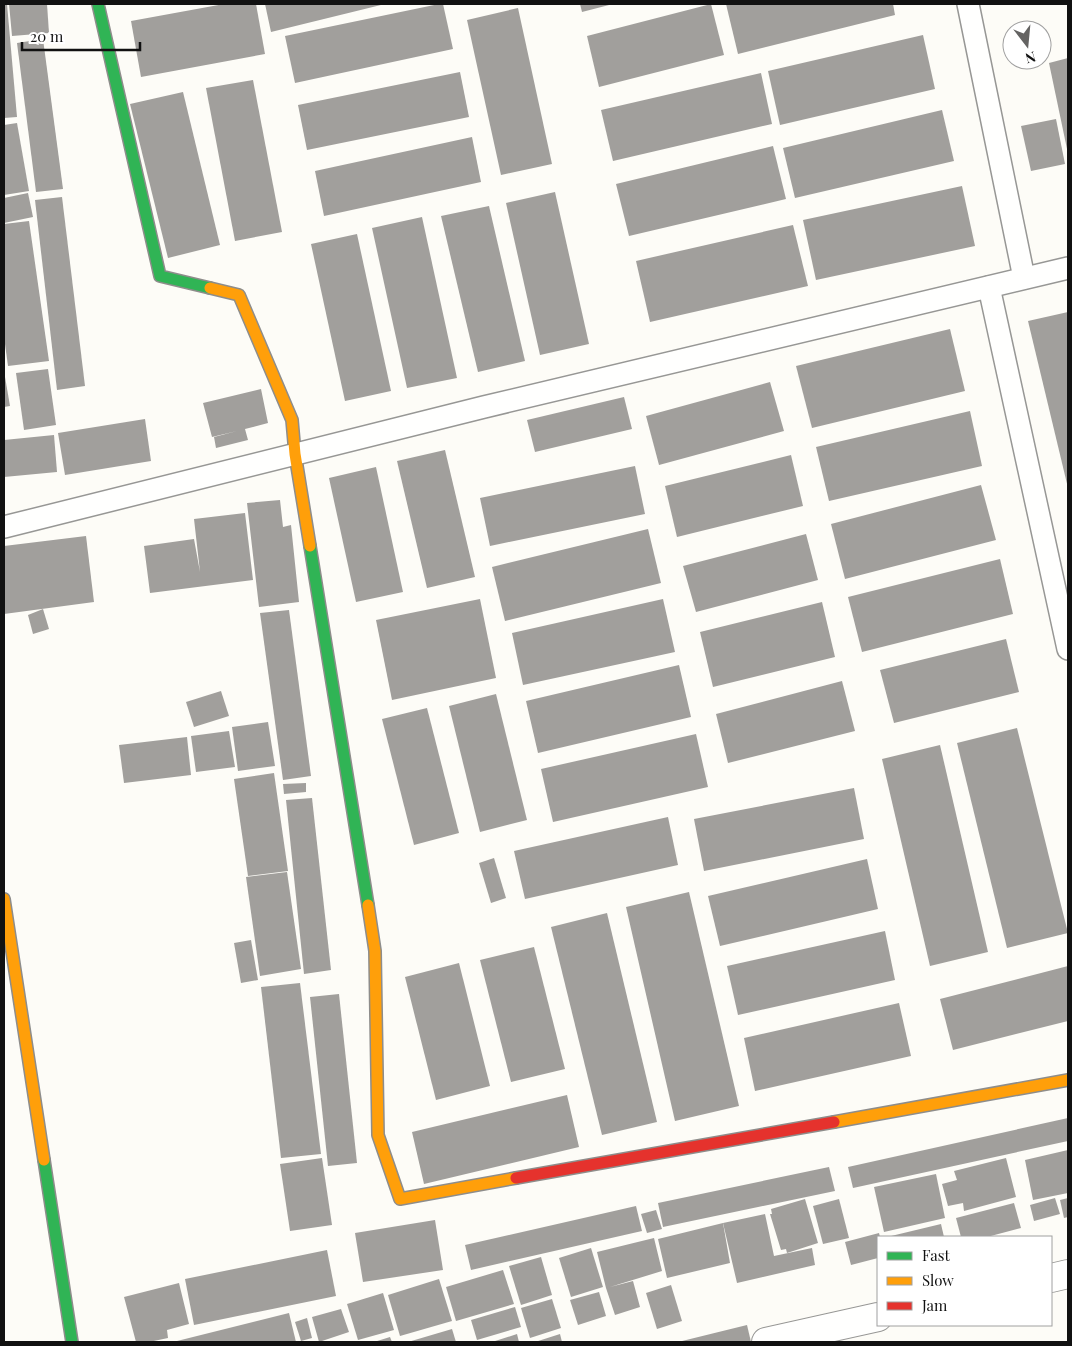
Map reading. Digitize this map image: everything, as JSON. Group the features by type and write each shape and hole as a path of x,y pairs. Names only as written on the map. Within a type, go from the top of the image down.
{"street":[{"path":"98,4 160,276 239,296 292,420 294,454 375,951 378,1135 400,1199 1068,1080"},
{"path":"4,899 72,1342"},
{"path":"1052,1278 1068,1274"},
{"path":"766,1342 877,1317"}],"lane":[{"path":"968,4 1024,278"},
{"path":"4,527 294,454 1068,268"},
{"path":"989,287 1068,649"}],"building":[{"path":"4,4 7,4 17,117 4,118"},
{"path":"9,4 47,4 49,33 12,36"},
{"path":"224,4 256,4 265,54 141,77 131,21"},
{"path":"265,4 385,4 271,32"},
{"path":"443,4 453,49 295,83 285,36"},
{"path":"580,4 613,4 582,12"},
{"path":"711,4 724,55 599,87 587,36"},
{"path":"726,4 893,4 895,15 738,54"},
{"path":"518,8 552,164 501,175 467,20"},
{"path":"923,35 935,89 780,125 768,71"},
{"path":"43,39 63,189 36,192 17,43"},
{"path":"1068,58 1068,149 1050,70 1052,70 1052,62"},
{"path":"460,72 469,117 307,150 298,105"},
{"path":"761,73 772,124 613,161 601,110"},
{"path":"253,80 282,232 235,241 206,88"},
{"path":"183,92 220,245 168,258 130,104"},
{"path":"942,110 954,161 795,198 783,148"},
{"path":"1056,119 1065,164 1031,171 1021,126"},
{"path":"17,123 29,191 4,195 4,125"},
{"path":"472,137 481,182 324,216 315,171"},
{"path":"773,146 786,199 629,236 616,184"},
{"path":"962,186 975,246 816,280 803,220"},
{"path":"555,192 589,344 540,355 506,203"},
{"path":"28,193 33,217 4,223 4,198"},
{"path":"62,197 85,386 57,390 35,200"},
{"path":"489,206 525,361 478,372 441,216"},
{"path":"422,217 457,378 407,388 372,228"},
{"path":"29,221 49,361 8,366 4,337 4,224"},
{"path":"793,225 808,286 650,322 636,261"},
{"path":"357,234 391,391 345,401 311,244"},
{"path":"1068,312 1068,488 1028,321"},
{"path":"950,329 965,391 812,428 796,366"},
{"path":"48,369 56,425 24,430 16,373"},
{"path":"4,371 10,406 4,407"},
{"path":"770,382 784,431 659,465 646,416"},
{"path":"261,389 268,423 245,429 248,440 216,448 214,437 237,431 212,437 203,403"},
{"path":"624,397 632,429 535,452 527,420"},
{"path":"970,411 982,466 829,501 816,447"},
{"path":"145,419 151,461 65,475 58,433"},
{"path":"54,435 57,472 4,477 4,440"},
{"path":"445,450 475,577 427,588 397,461"},
{"path":"791,455 803,506 677,537 665,486"},
{"path":"635,466 645,514 490,546 480,498"},
{"path":"376,467 403,592 356,602 329,478"},
{"path":"981,485 996,540 845,579 831,524"},
{"path":"280,500 283,527 291,525 299,602 259,607 247,503"},
{"path":"245,513 253,580 150,593 144,546 194,539 200,572 194,519"},
{"path":"648,529 661,583 505,621 492,567"},
{"path":"806,534 818,580 696,612 683,566"},
{"path":"86,536 94,602 4,614 4,546"},
{"path":"1000,559 1013,614 862,652 848,597"},
{"path":"480,599 496,678 392,700 376,620"},
{"path":"663,599 675,652 523,685 512,633"},
{"path":"822,602 835,657 713,687 700,632"},
{"path":"43,609 49,629 33,634 28,615"},
{"path":"289,610 311,776 283,780 260,613"},
{"path":"1006,639 1019,692 894,723 880,670"},
{"path":"679,665 691,717 538,753 526,701"},
{"path":"842,681 855,731 728,763 716,714"},
{"path":"221,691 229,716 194,727 186,702"},
{"path":"496,694 527,820 480,832 449,706"},
{"path":"427,708 459,833 414,845 382,719"},
{"path":"268,722 275,766 238,771 232,727"},
{"path":"1017,728 1068,933 1007,948 957,743"},
{"path":"229,731 235,767 196,772 191,736"},
{"path":"696,734 708,787 553,822 541,769"},
{"path":"187,737 191,775 124,783 119,745"},
{"path":"940,745 988,952 930,966 882,759"},
{"path":"274,773 288,871 248,876 234,779"},
{"path":"306,783 306,792 284,794 283,784"},
{"path":"854,788 864,839 704,871 694,819"},
{"path":"312,798 331,970 304,974 286,800"},
{"path":"668,817 678,865 525,899 514,851"},
{"path":"494,858 506,898 491,903 479,863"},
{"path":"867,859 878,909 720,946 708,896"},
{"path":"287,872 301,969 260,976 246,877"},
{"path":"689,892 739,1106 675,1121 626,907"},
{"path":"607,913 657,1122 602,1135 551,927"},
{"path":"885,931 895,980 738,1015 727,966"},
{"path":"251,940 258,980 241,983 234,943"},
{"path":"534,947 565,1069 511,1082 480,960"},
{"path":"459,963 490,1086 436,1100 405,977"},
{"path":"1068,966 1068,1021 953,1050 940,999"},
{"path":"300,983 321,1154 281,1158 261,987"},
{"path":"339,994 357,1163 328,1166 310,997"},
{"path":"899,1003 911,1056 755,1091 744,1038"},
{"path":"567,1095 579,1147 424,1184 412,1132"},
{"path":"1068,1118 1068,1141 853,1188 848,1167"},
{"path":"1068,1150 1068,1193 1033,1200 1025,1160"},
{"path":"322,1158 332,1225 290,1231 280,1164"},
{"path":"1006,1158 1016,1197 964,1211 963,1203 948,1206 942,1184 957,1180 954,1171"},
{"path":"829,1167 835,1191 663,1227 658,1203"},
{"path":"936,1174 945,1218 884,1232 874,1187"},
{"path":"1055,1198 1060,1214 1034,1221 1030,1205"},
{"path":"1068,1198 1068,1217 1064,1218 1060,1200"},
{"path":"805,1199 818,1243 787,1253 786,1249 781,1250 770,1214 772,1214 771,1209"},
{"path":"839,1199 849,1238 823,1244 813,1206"},
{"path":"1014,1203 1021,1228 991,1236 961,1236 956,1218"},
{"path":"636,1206 642,1231 471,1270 465,1245"},
{"path":"656,1210 662,1229 647,1233 641,1214"},
{"path":"765,1214 774,1256 812,1248 815,1265 737,1283 723,1223"},
{"path":"435,1220 443,1270 363,1282 355,1233"},
{"path":"723,1223 730,1263 667,1278 658,1239"},
{"path":"941,1224 944,1236 891,1236"},
{"path":"879,1233 880,1236 877,1236 877,1258 851,1265 845,1242"},
{"path":"654,1238 662,1271 610,1287 633,1281 640,1307 615,1315 597,1252"},
{"path":"591,1248 603,1287 571,1297 559,1258"},
{"path":"327,1250 336,1296 194,1325 185,1279"},
{"path":"541,1257 552,1295 521,1305 509,1266"},
{"path":"503,1270 514,1304 456,1321 446,1287"},
{"path":"439,1279 452,1321 400,1336 388,1295"},
{"path":"179,1283 189,1324 167,1330 168,1338 149,1342 136,1342 124,1297"},
{"path":"671,1285 682,1321 657,1329 646,1293"},
{"path":"599,1292 606,1316 578,1325 570,1300"},
{"path":"383,1293 394,1330 358,1340 347,1304"},
{"path":"552,1299 561,1328 530,1338 521,1308"},
{"path":"515,1307 521,1327 477,1340 471,1320"},
{"path":"341,1309 349,1332 319,1342 312,1317"},
{"path":"289,1313 296,1342 173,1342"},
{"path":"307,1318 312,1338 301,1341 295,1322"},
{"path":"747,1325 751,1342 678,1342"},
{"path":"452,1329 456,1342 408,1342"},
{"path":"517,1334 519,1342 492,1342"},
{"path":"560,1334 562,1342 535,1342"},
{"path":"390,1337 392,1342 374,1342"}],"traffic: fast":[{"path":"98,4 160,276 210,288"},
{"path":"310,546 368,905"},
{"path":"44,1160 72,1342"}],"traffic: slow":[{"path":"210,288 239,295 292,420 295,454 310,546"},
{"path":"4,899 44,1160"},
{"path":"368,905 375,951 378,1135 400,1199 516,1178"},
{"path":"834,1122 1068,1080"}],"traffic: jam":[{"path":"516,1178 834,1122"}]}
